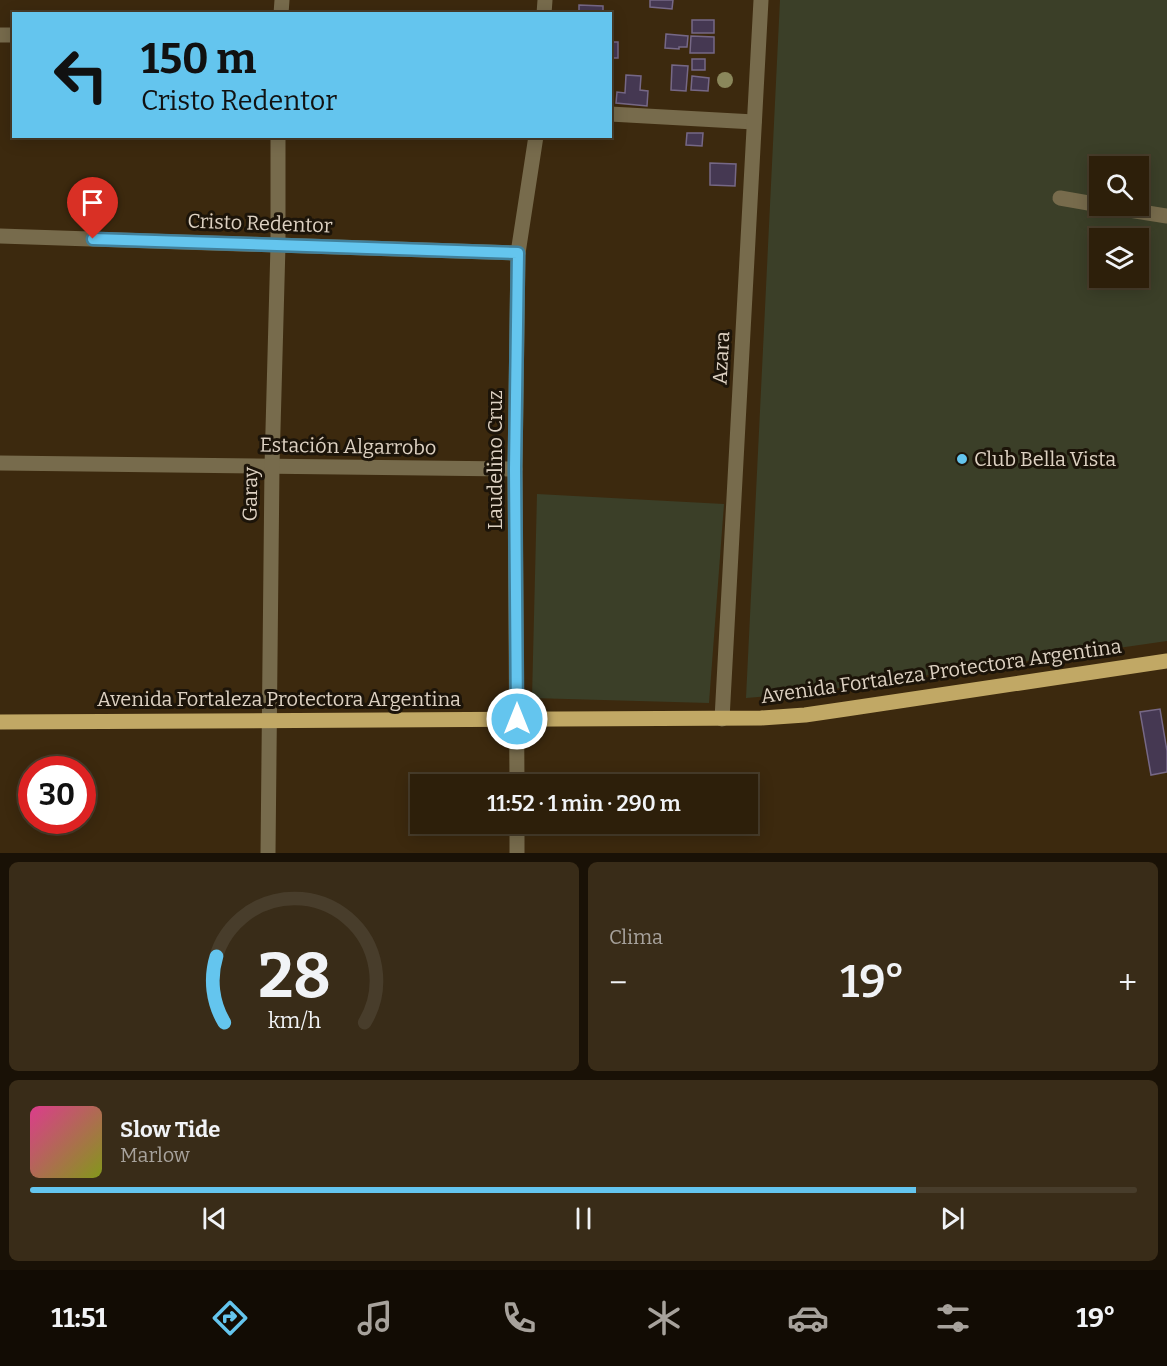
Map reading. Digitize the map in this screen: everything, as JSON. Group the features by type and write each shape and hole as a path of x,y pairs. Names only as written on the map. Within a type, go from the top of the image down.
{"main road":[{"name":"Avenida Fortaleza Protectora Argentina","path":"0,722 761,718 805,715 1167,661"}],"street":[{"name":"Azara","path":"722,719 761,0"},
{"path":"612,114 754,122"},
{"name":"Garay","path":"268,853 268,721 278,245 278,138"},
{"name":"Laudelino Cruz","path":"517,774 515,469 518,253 536,138"},
{"path":"1060,198 1089,203"},
{"path":"1149,213 1167,216"},
{"name":"Cristo Redentor","path":"0,236 518,253"},
{"name":"Estación Algarrobo","path":"0,463 515,469"},
{"path":"517,834 517,853"}],"green space":[{"name":"Club Bella Vista","path":"780,0 1167,0 1167,641 797,694 746,698"},
{"path":"537,494 724,504 709,703 532,698"}],"building":[{"path":"650,0 673,0 672,9 650,7"},
{"path":"579,5 603,6 603,12 579,12"},
{"path":"692,20 714,20 714,33 692,33"},
{"path":"666,34 688,36 687,47 665,48"},
{"path":"691,36 714,37 714,53 690,53"},
{"path":"612,42 618,42 618,58 612,58"},
{"path":"692,59 705,59 705,70 692,70"},
{"path":"672,65 688,66 686,91 671,90"},
{"path":"626,75 641,76 640,90 648,91 647,106 616,103 617,92 625,93"},
{"path":"692,76 709,78 708,91 691,90"},
{"path":"687,133 703,133 702,146 686,145"},
{"path":"710,163 736,164 735,186 710,185"},
{"path":"1160,709 1167,751 1167,772 1151,775 1140,712"}],"place":[{"name":"Club Bella Vista","path":"962,459"}],"route":[{"path":"93,239 518,253 515,469 517,719"}]}
